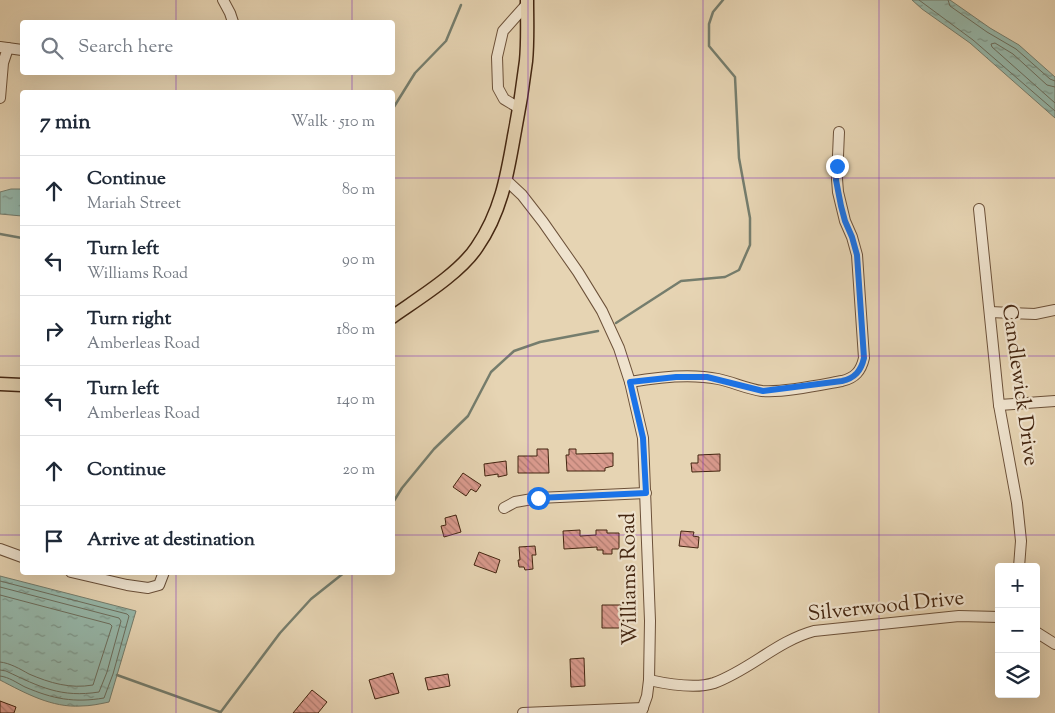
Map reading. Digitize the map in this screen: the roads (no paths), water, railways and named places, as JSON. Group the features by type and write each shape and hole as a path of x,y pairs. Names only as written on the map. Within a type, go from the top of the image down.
{"main road":[{"path":"395,315 460,265 477,247 496,211 507,181 519,108 526,59 527,2"},
{"path":"0,384 20,385"}],"street":[{"path":"223,0 232,20"},
{"path":"519,108 504,100 498,88 497,56 503,31 527,2"},
{"path":"0,98 4,48 20,50"},
{"path":"630,382 676,377 707,377 751,389 772,391 842,381 850,379 857,374 864,358 858,264 854,244 845,221 836,180 839,132"},
{"name":"Williams Road","path":"507,181 522,195 543,222 602,311 619,348 630,382 643,438 646,493 650,621 649,680 647,696 642,710"},
{"name":"Candlewick Drive","path":"979,209 999,405 1017,502 1021,541 1019,563"},
{"path":"990,312 1035,314 1055,310"},
{"path":"999,405 1055,401"},
{"path":"504,508 515,502 538,498 646,493"},
{"path":"0,549 20,556"},
{"path":"84,575 148,588 159,585 163,575"},
{"name":"Silverwood Drive","path":"649,680 675,684 713,683 754,662 792,639 814,631 959,616 995,617"},
{"path":"1040,635 1055,644"},
{"path":"523,713 642,710"}],"water":[{"path":"912,0 950,0 990,28 1019,45 1055,77 1055,118 970,43"},
{"path":"20,189 20,216 0,214 0,192"},
{"path":"0,576 136,611 109,702 84,706 60,705 39,699 0,680"}],"waterway":[{"path":"616,323 681,281 725,277 739,270 750,245 750,218 739,158 735,77 709,46 709,24 713,12 723,0"},
{"path":"395,105 415,73 446,41 461,5"},
{"path":"0,234 20,238"},
{"path":"395,499 434,449 468,416 491,372 514,351 540,342 598,331"},
{"path":"220,713 280,633 311,599 341,575"},
{"path":"117,675 220,712"}]}
